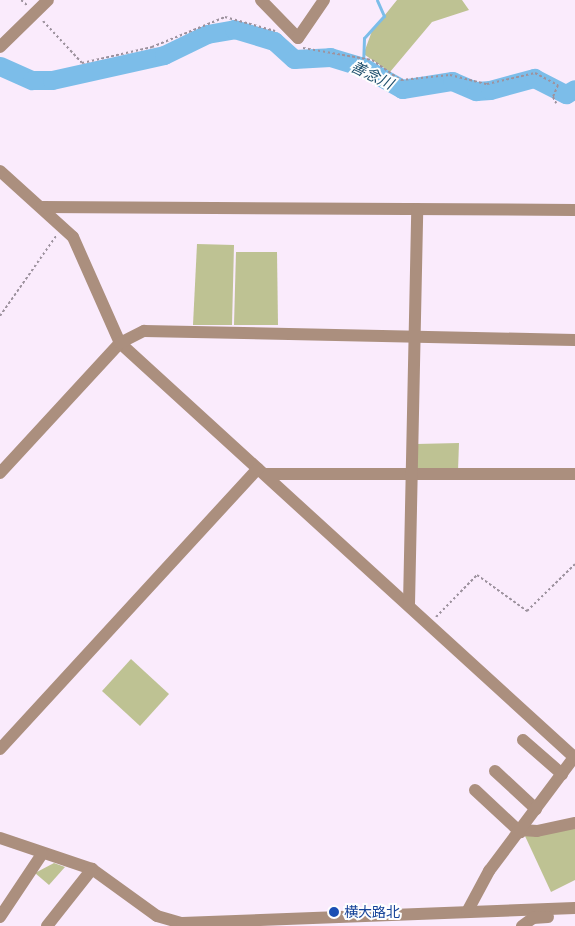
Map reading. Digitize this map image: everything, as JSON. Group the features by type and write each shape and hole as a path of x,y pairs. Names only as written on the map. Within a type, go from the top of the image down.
{"street":[{"path":"0,46 48,0"},
{"path":"260,0 298,38 324,0"},
{"path":"0,171 63,226 82,251 120,343 432,622 575,756 521,831 489,871 467,912"},
{"path":"42,207 575,210"},
{"path":"410,604 417,209"},
{"path":"0,473 120,343 144,331 575,340"},
{"path":"0,749 262,471 575,474"},
{"path":"523,740 562,774"},
{"path":"495,771 536,809"},
{"path":"475,790 521,831 537,831 575,822"},
{"path":"0,838 42,854 92,869 157,916 182,923 320,923 467,912 575,908"},
{"path":"9,926 0,917 42,854"},
{"path":"47,926 92,869"},
{"path":"522,926 533,918 575,916"}],"path":[{"path":"34,13 82,62 152,47 225,17 298,38 295,43 299,46 372,60 396,79 450,75 487,84 530,73 558,85 553,97 556,103"},
{"path":"0,316 63,226"},
{"path":"432,622 477,575 527,611 575,564"}],"green space":[{"path":"397,0 462,0 469,10 432,22 390,72 365,55 365,50 372,31"},
{"path":"197,244 234,245 232,325 193,325"},
{"path":"236,252 277,252 278,325 234,325"},
{"path":"459,443 458,471 418,471 415,467 416,444"},
{"path":"131,659 169,694 140,726 102,691"},
{"path":"575,825 575,880 551,892 525,836"},
{"path":"54,863 65,867 49,885 35,873"}],"waterway":[{"path":"363,67 364,38 384,16 377,0"},
{"name":"善念川","path":"0,66 32,80 52,80 164,55 207,34 234,29 274,41 294,59 330,57 363,67 402,89 452,81 476,91 490,90 534,78 566,94 575,89"}],"place":[{"name":"横大路北","path":"334,912"}]}
